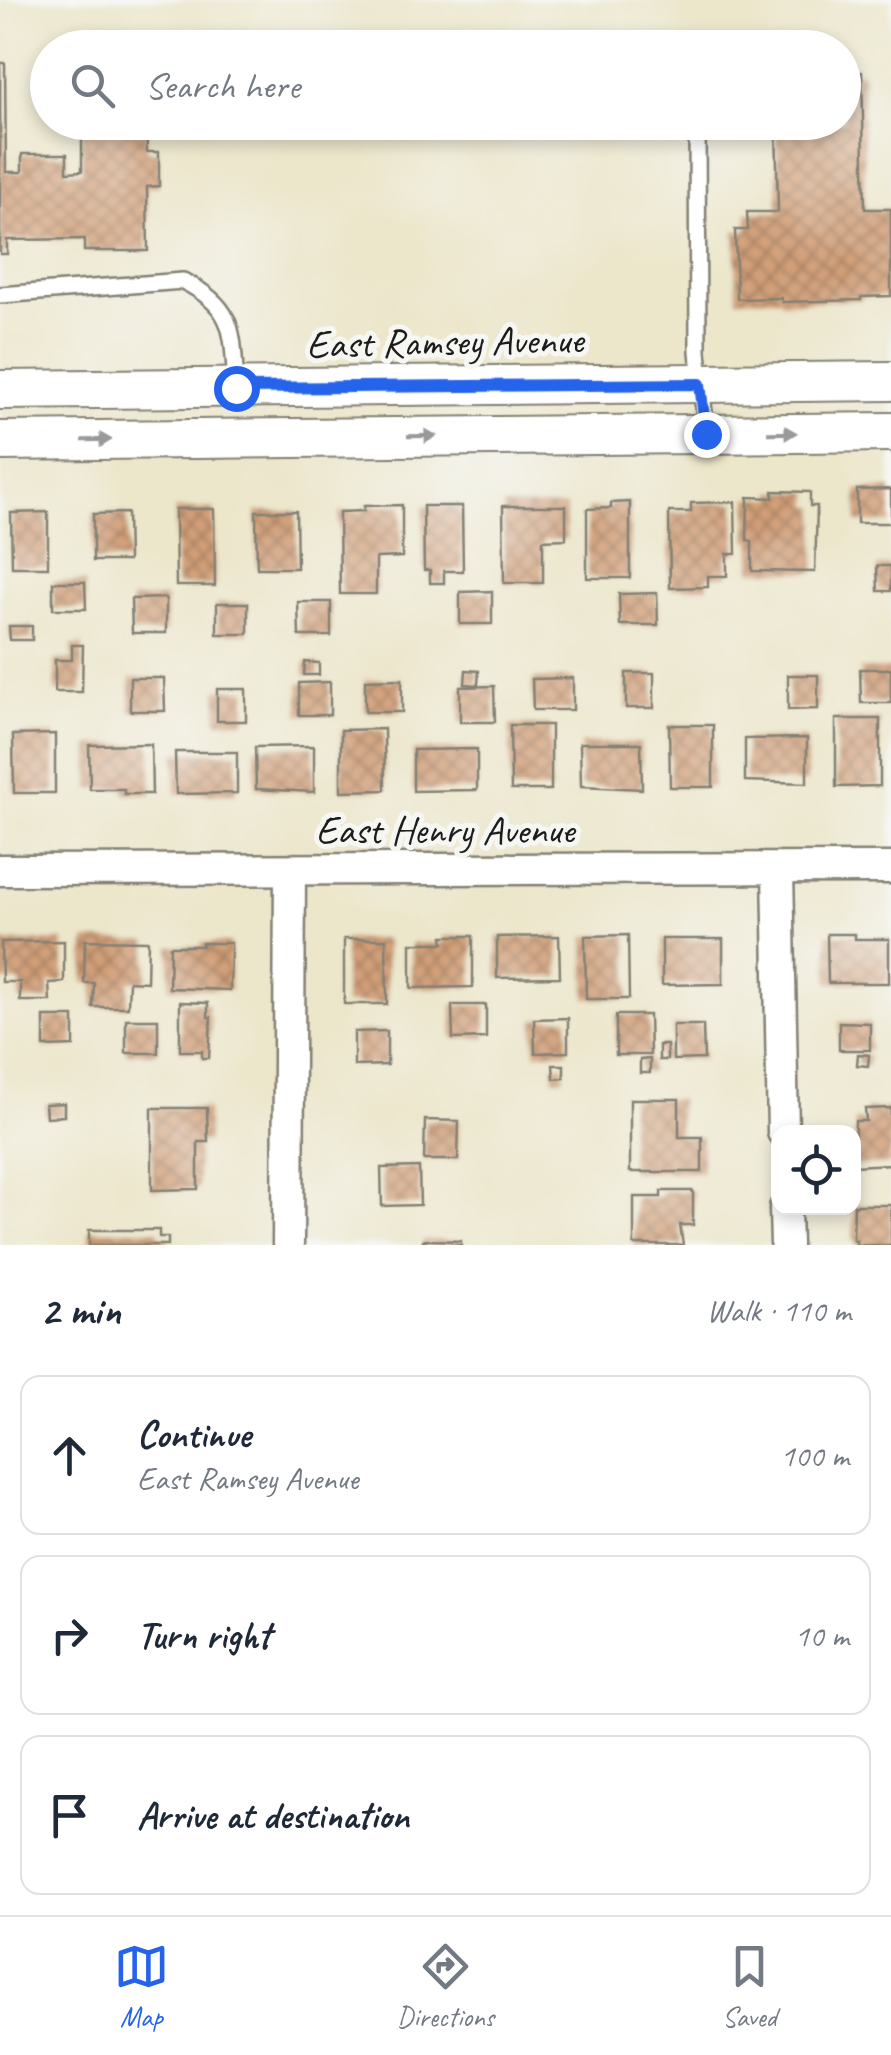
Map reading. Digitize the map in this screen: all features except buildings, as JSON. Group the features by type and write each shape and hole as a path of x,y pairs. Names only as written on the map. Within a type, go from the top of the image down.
{"street":[{"name":"East Ramsey Avenue","path":"0,390 891,382"},
{"path":"0,441 891,432"},
{"path":"778,868 783,1125"},
{"name":"East Henry Avenue","path":"0,870 891,868"},
{"path":"288,1245 290,870"},
{"path":"785,1215 786,1245"}],"lane":[{"path":"697,140 700,384 706,434"},
{"path":"0,295 183,280 210,294 228,319 236,388"}],"route":[{"path":"236,388 700,384 706,434"}]}
